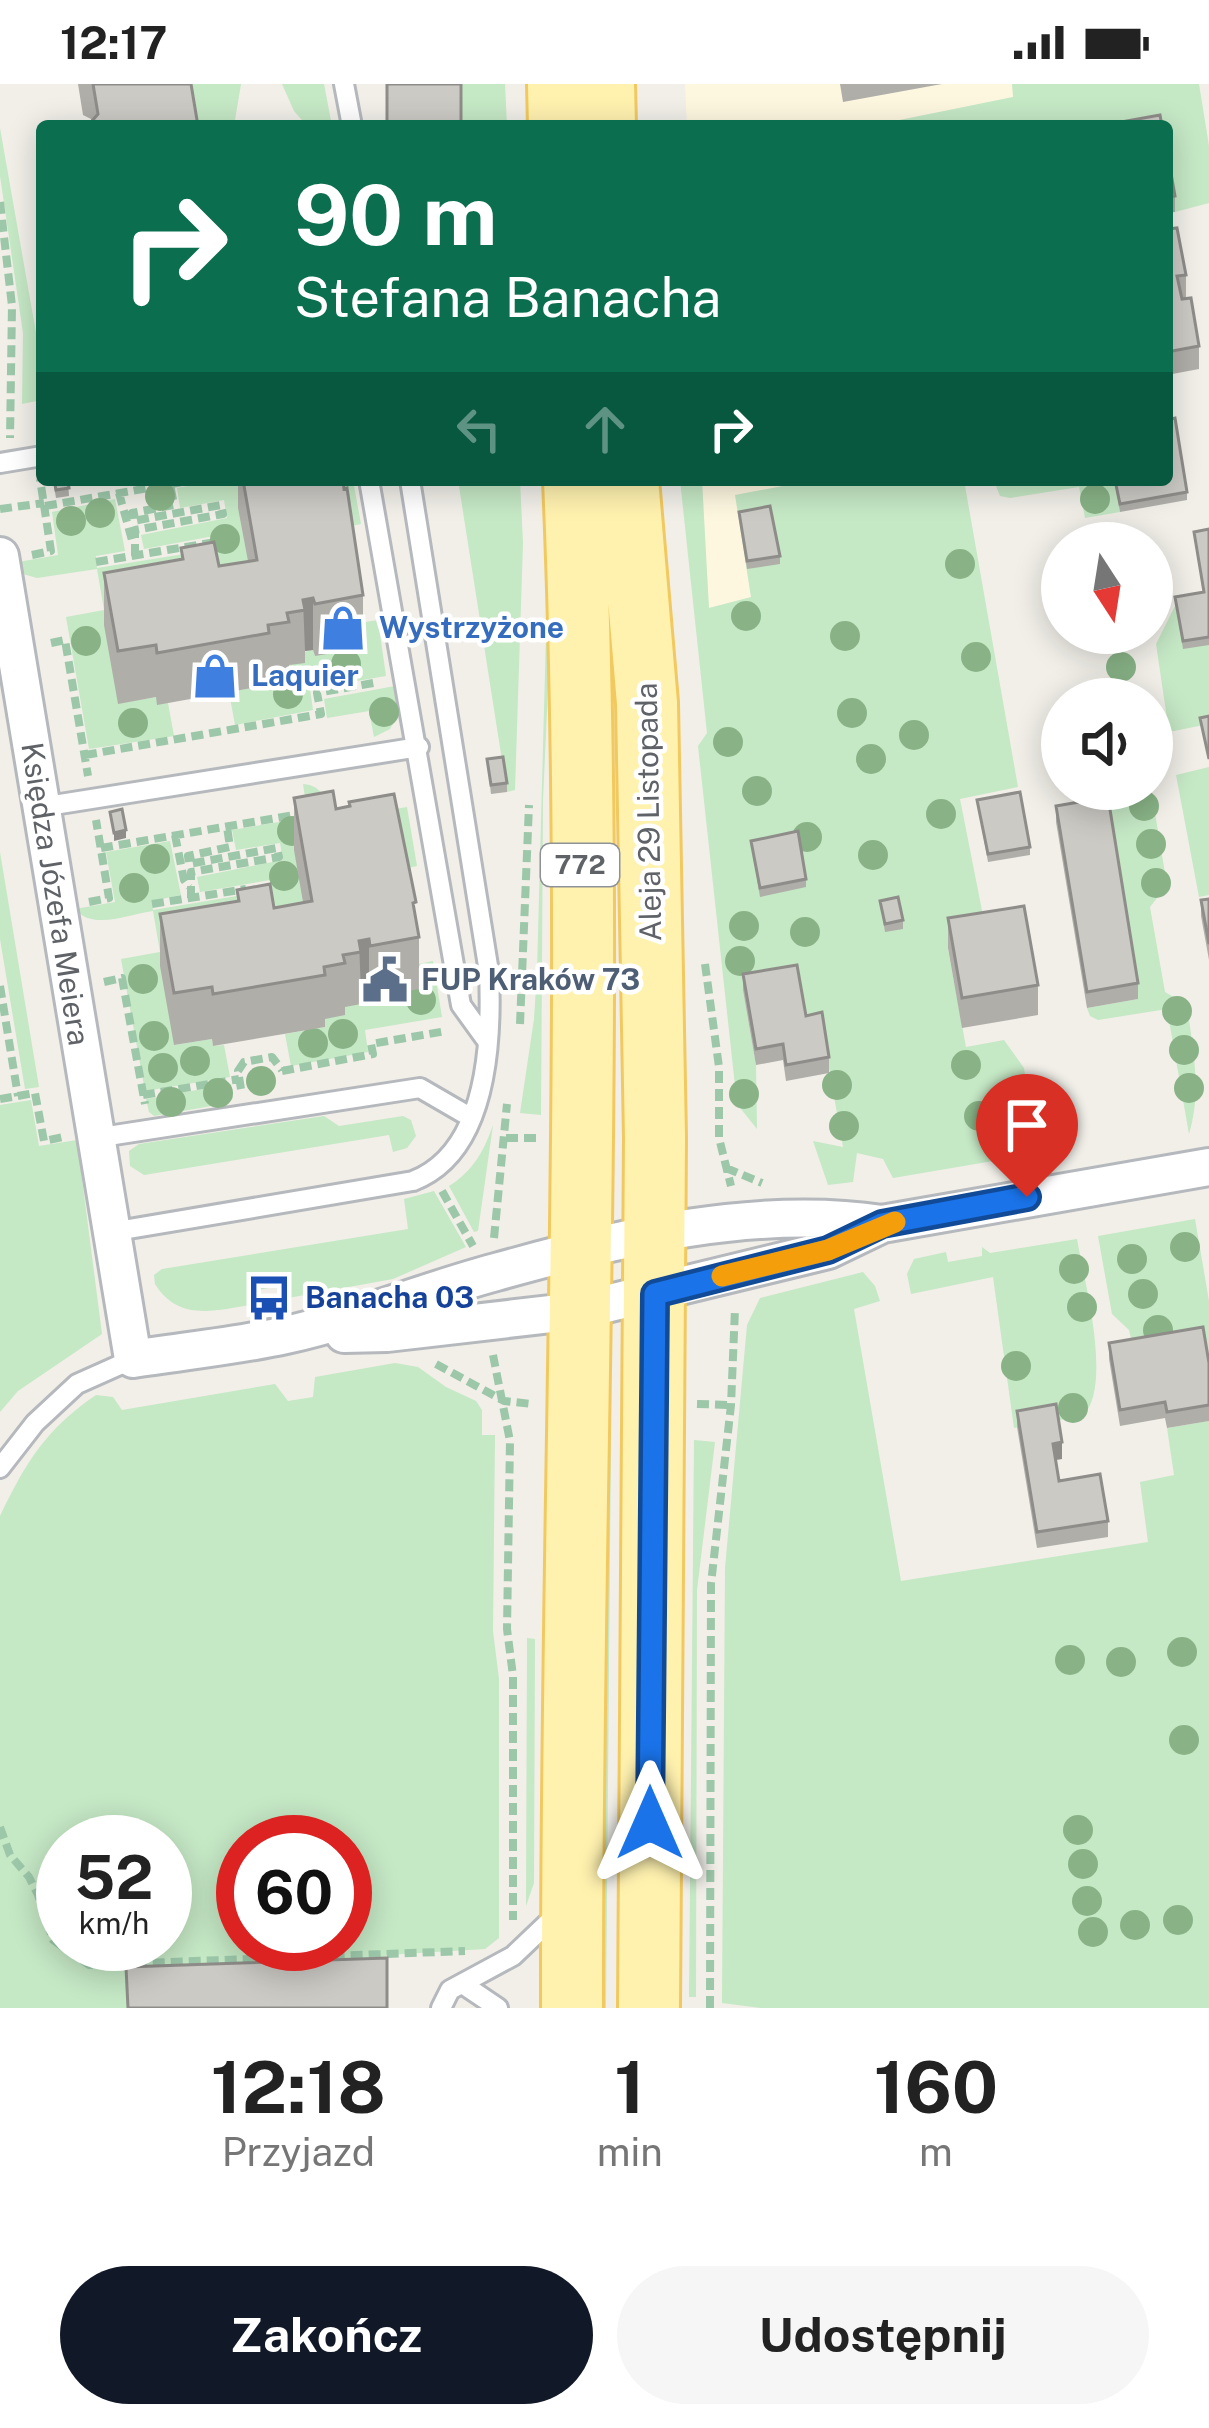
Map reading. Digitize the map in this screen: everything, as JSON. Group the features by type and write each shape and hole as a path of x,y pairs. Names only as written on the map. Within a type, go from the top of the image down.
{"main road":[{"path":"558,84 560,120"},
{"path":"604,84 605,120"},
{"name":"772","path":"572,2008 580,708 574,486"},
{"name":"Aleja 29 Listopada","path":"629,486 647,703 656,1235 649,2008"}],"street":[{"name":"Księdza Józefa Meiera","path":"2,577 133,1359"},
{"path":"133,1359 286,1335 578,1251 656,1235 820,1219 882,1224 1209,1167"},
{"path":"286,1335 387,1333 577,1311 828,1250 882,1224"}],"lane":[{"path":"344,84 351,120"},
{"path":"0,463 36,458"},
{"path":"370,486 461,1005 487,1041"},
{"path":"110,1232 413,1181 433,1174 451,1156 470,1117 487,1041 489,972 411,486"},
{"path":"41,807 418,747"},
{"path":"94,1135 420,1088 470,1117"},
{"path":"0,1468 76,1384 133,1359"},
{"path":"442,2008 446,1994 513,1957 540,1934 571,1890"},
{"path":"464,1984 498,2008"}],"path":[{"path":"0,202 12,306 10,441 34,438 36,444"},
{"path":"2,577 51,551 42,486"},
{"path":"0,509 159,486"},
{"path":"134,550 135,530 223,514 221,505 134,521 132,513 174,505 170,486"},
{"path":"119,493 134,550"},
{"path":"96,562 134,550 215,542"},
{"path":"85,755 321,714 317,693 392,680"},
{"path":"517,1044 524,1003 530,793"},
{"path":"101,848 300,814"},
{"path":"190,893 191,872 279,856 277,848 189,864 188,856 230,847 227,827"},
{"path":"175,835 190,893"},
{"path":"152,904 190,893 251,888"},
{"path":"70,988 122,978 148,1130"},
{"path":"0,986 18,1096"},
{"path":"282,1071 373,1054 371,1044 450,1031 446,1008"},
{"path":"246,1114 238,1071 244,1062 272,1058 282,1071 288,1108"},
{"path":"143,1095 239,1079"},
{"path":"493,1254 511,1085"},
{"path":"0,1100 35,1093 44,1141 94,1135"},
{"path":"506,1138 542,1138"},
{"path":"726,1168 776,1189"},
{"path":"433,1174 476,1252"},
{"path":"710,2008 711,1584 731,1405 735,1301"},
{"path":"490,1344 510,1441 506,1629 513,1676 513,1926"},
{"path":"434,1363 504,1401 539,1405"},
{"path":"693,1404 731,1405"},
{"path":"0,1827 10,1855 38,1895 53,1940 89,1965 478,1950"}],"shaded area":[{"path":"685,84 1012,84 1014,97 900,120 687,120"},
{"path":"702,486 783,486 736,495 751,598 708,608"}],"green space":[{"path":"183,84 241,84 235,120 189,120"},
{"path":"282,84 324,84 331,120 302,120"},
{"path":"461,84 505,84 507,120 461,120"},
{"path":"1012,84 1199,84 1209,146 1209,203 1175,212 1173,120 900,120 1013,97"},
{"path":"0,128 36,333 36,401 22,404 23,333 0,176"},
{"path":"354,486 361,524 342,528 257,612 118,703 156,697 168,703 174,736 89,749 66,617 104,610 97,569 37,578 23,574 18,562 58,555 52,512 115,499 125,551 96,556 97,568 215,549 214,536 144,549 141,535 227,518 224,500 180,508 177,488"},
{"path":"459,486 520,486 523,543 515,790 507,792"},
{"path":"681,486 702,486 709,608 751,597 735,495 783,486 965,486 1018,787 960,799 988,941 948,949 966,1047 1004,1040 1024,1068 1033,1123 1028,1155 893,1178 883,1159 857,1153 853,1182 828,1185 813,1141 843,1147 822,1029 743,990 756,1065 757,1129 737,1104 698,746 707,733"},
{"path":"996,486 1115,486 1120,512 1085,518 1079,487 1000,496"},
{"path":"548,560 553,576 543,800 541,1115 520,1113 537,972"},
{"path":"1175,606 1209,645 1209,724 1173,731 1173,678 1161,678 1157,654 1173,654"},
{"path":"378,620 386,676 310,689 313,710 235,725 229,692 269,685 268,678 303,652 313,650 315,656 359,623"},
{"path":"395,686 399,712 390,729 374,737 369,711 327,718 324,699"},
{"path":"1209,767 1209,895 1199,897 1176,775"},
{"path":"303,784 320,791 330,820 407,807 417,866 398,870 312,953 174,1045 212,1039 213,1046 224,1045 230,1077 145,1091 121,959 160,952 153,911 101,920 82,916 75,909 115,902 106,852 170,841 181,895 152,901 153,910 272,890 270,880 200,892 197,877 283,860 280,843 236,850 232,830 308,817"},
{"path":"1154,810 1167,885 1150,907 1165,992 1187,1005 1196,1086 1189,1134 1167,1009 1098,1020 1090,1016 1087,1008 1138,999 1061,814"},
{"path":"0,852 39,1087 25,1089 0,939"},
{"path":"433,961 442,1017 365,1030 368,1052 291,1066 285,1034 325,1027 324,1019 359,994 369,991 371,998 418,989 414,965"},
{"path":"231,1084 229,1103 154,1116 149,1112 146,1099"},
{"path":"31,1100 39,1146 77,1140 102,1334 18,1391 0,1412 0,1105"},
{"path":"324,1116 339,1126 403,1116 411,1120 416,1136 407,1148 393,1152 389,1135 144,1175 130,1166 129,1151 139,1144"},
{"path":"493,1125 478,1231 474,1232 449,1186 477,1160"},
{"path":"434,1191 466,1247 393,1279 288,1298 285,1285 248,1292 250,1305 210,1311 174,1304 155,1284 154,1275 162,1269 408,1229 404,1199"},
{"path":"1195,1219 1209,1301 1209,1379 1135,1355 1129,1330 1112,1314 1098,1236"},
{"path":"1077,1239 1094,1331 1092,1401 1083,1416 1014,1428 993,1277 911,1294 907,1274 914,1259 946,1252 948,1262 982,1256 982,1247 990,1253"},
{"path":"863,1272 880,1301 854,1309 901,1581 1148,1542 1140,1482 1174,1475 1167,1428 1209,1421 1209,2008 761,2008 722,2003 725,1568 747,1325 760,1298"},
{"path":"395,1363 418,1367 476,1401 482,1410 482,1435 495,1435 499,1938 485,1949 386,1955 387,1998 0,2008 0,1516 51,1434 96,1395 113,1397 122,1410 275,1384 288,1401 313,1397 315,1377"},
{"path":"694,1440 715,1442 697,1590 696,1997 689,1997"},
{"path":"600,1441 611,1441 606,2008 596,2008"},
{"path":"527,1638 535,1639 534,1883 526,1906"}],"building":[{"path":"93,84 191,84 197,120 93,120 98,114"},
{"path":"387,84 461,84 461,120 387,120"},
{"path":"1173,228 1177,228 1186,275 1177,276 1182,299 1191,298 1199,346 1173,351"},
{"path":"1173,418 1187,492 1120,504 1116,486 1173,486"},
{"path":"244,486 347,488 363,595 315,604 313,598 303,600 305,610 287,613 289,622 268,625 269,633 157,653 156,645 118,651 104,573 183,559 181,548 214,542 219,566 257,560"},
{"path":"770,506 780,556 747,561 739,512"},
{"path":"1209,529 1209,637 1183,641 1175,597 1204,592 1194,532"},
{"path":"1209,716 1209,759 1200,718"},
{"path":"503,757 507,783 491,785 487,759"},
{"path":"333,791 336,809 394,794 419,937 370,946 369,939 359,941 361,952 343,955 345,963 324,967 325,975 213,994 212,987 174,993 160,914 239,901 237,890 270,884 274,908 312,901 294,798"},
{"path":"1020,792 1030,847 988,854 977,800"},
{"path":"122,809 126,830 114,833 110,812"},
{"path":"1057,810 1110,810 1138,983 1087,992"},
{"path":"798,831 806,879 760,888 751,841"},
{"path":"898,897 903,920 885,924 880,901"},
{"path":"1209,899 1209,944 1201,900"},
{"path":"1024,906 1038,985 962,998 948,918"},
{"path":"797,965 806,1016 822,1012 829,1057 786,1065 783,1044 756,1049 743,974"},
{"path":"1203,1327 1209,1405 1167,1412 1165,1402 1120,1410 1109,1343"},
{"path":"1056,1404 1062,1442 1053,1444 1059,1481 1100,1474 1108,1521 1037,1532 1017,1411"},
{"path":"387,1958 387,2008 128,2008 126,1971 192,1971 192,1965 216,1964 216,1971 372,1971 372,1959"}],"slow traffic":[{"path":"722,1276 828,1250 895,1222"}],"place":[{"name":"Wystrzyżone","path":"343,628"},
{"name":"Laquier","path":"215,676"},
{"name":"FUP Kraków 73","path":"385,980"},
{"name":"Banacha 03","path":"269,1298"}],"route":[{"path":"650,1823 655,1294 828,1250 882,1224 1027,1197"}]}
